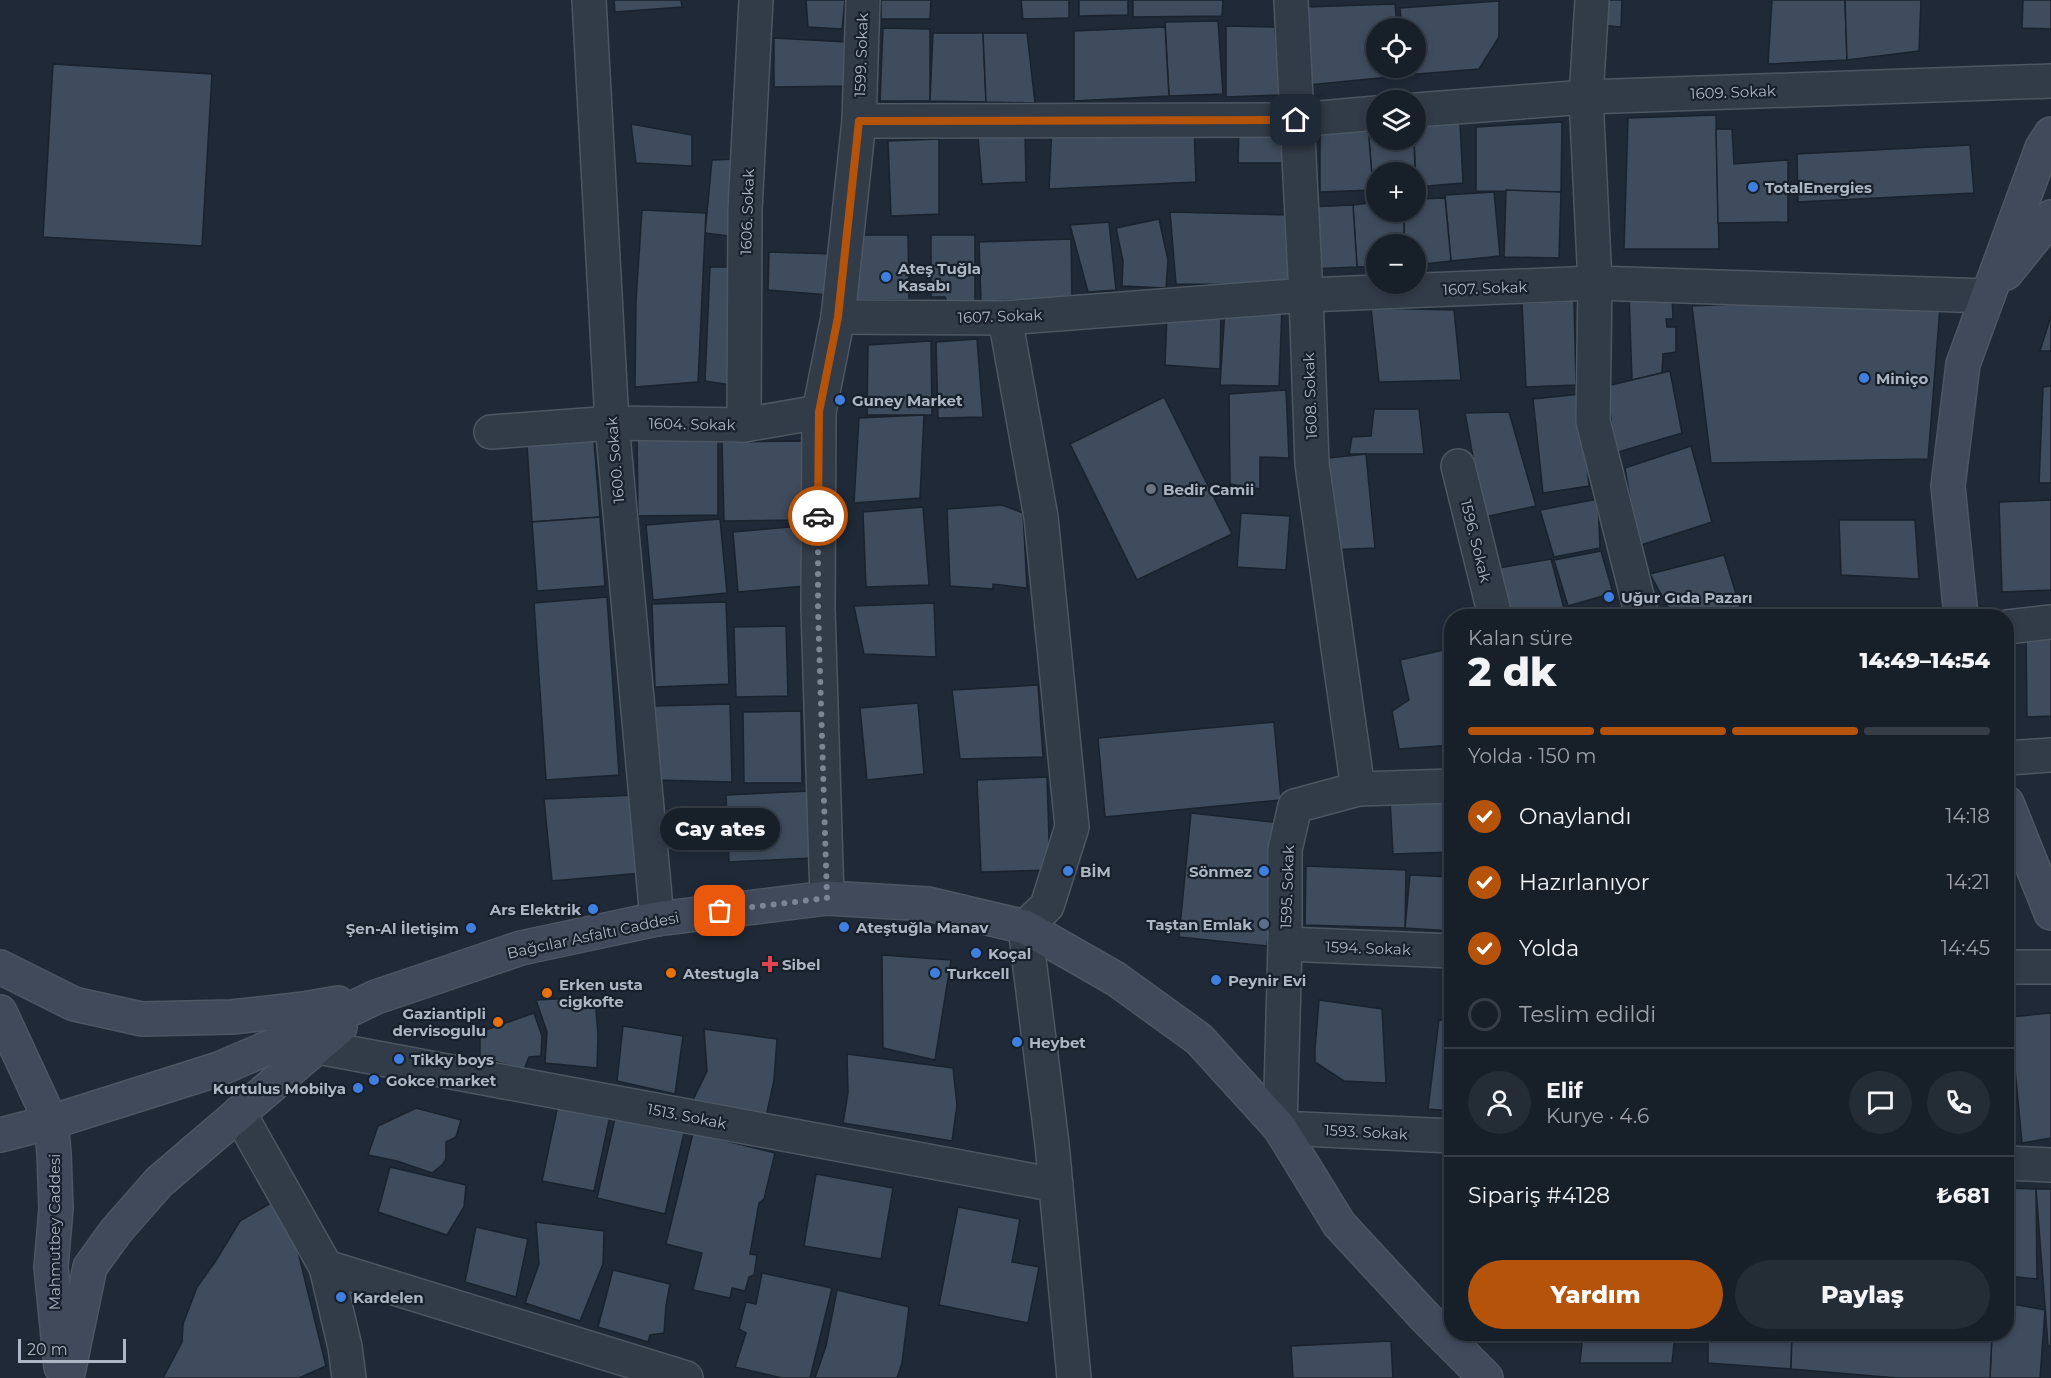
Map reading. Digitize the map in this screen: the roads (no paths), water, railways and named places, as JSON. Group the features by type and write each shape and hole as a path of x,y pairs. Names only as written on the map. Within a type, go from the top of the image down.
{"main road":[{"path":"1960,609 1948,486 1963,364 2042,148 2051,134"},
{"path":"1988,296 2051,217"},
{"path":"2014,820 2051,913"},
{"name":"Bağcılar Asfaltı Caddesi","path":"376,997 520,948 657,919 827,898 927,904 1025,927 1116,979 1199,1039 1280,1128 1340,1224 1444,1336"},
{"path":"0,967 74,1004 142,1019 232,1017 304,1009 376,997"},
{"path":"67,1378 90,1267 116,1231 159,1182 376,997"},
{"path":"0,1135 51,1122 219,1069 376,997"},
{"name":"Mahmutbey Caddesi","path":"0,1012 51,1122 56,1209 51,1267 56,1337 62,1378"},
{"name":"Bağcılar Asfaltı Caddesi","path":"1449,1341 1486,1378"}],"street":[{"name":"1600. Sokak","path":"589,0 612,423 657,919"},
{"name":"1606. Sokak","path":"744,425 745,210 756,0"},
{"name":"1599. Sokak","path":"827,898 818,609 819,412 838,317 859,121 863,0"},
{"name":"1608. Sokak","path":"1291,0 1312,464 1358,789"},
{"path":"1592,0 1586,97 1595,283 1593,421 1640,609"},
{"name":"1609. Sokak","path":"1426,109 1586,97 2051,81"},
{"path":"859,121 1296,120 1366,114"},
{"name":"1607. Sokak","path":"838,317 1005,318 1306,295 1595,283 1988,296"},
{"path":"1005,318 1041,517 1072,827 1047,906 1025,927 1056,1185 1074,1378"},
{"name":"1604. Sokak","path":"491,432 612,423 744,425 819,412"},
{"name":"1596. Sokak","path":"1458,466 1493,609"},
{"path":"2014,626 2051,622"},
{"path":"2014,758 2051,755"},
{"name":"1595. Sokak","path":"1280,1128 1286,850 1295,806 1358,789 1444,786"},
{"name":"1594. Sokak","path":"1285,944 1444,951"},
{"path":"2014,967 2051,967"},
{"name":"1513. Sokak","path":"318,1047 1056,1185"},
{"path":"239,1113 326,1267 345,1347 349,1378"},
{"name":"1593. Sokak","path":"1280,1128 1444,1136"},
{"path":"2014,1163 2051,1165"},
{"path":"326,1267 686,1378"}],"place":[{"name":"TotalEnergies","path":"1753,187"},
{"name":"Ateş Tuğla Kasabı","path":"886,277"},
{"name":"Miniço","path":"1864,378"},
{"name":"Guney Market","path":"840,400"},
{"name":"Bedir Camii","path":"1151,489"},
{"name":"Uğur Gıda Pazarı","path":"1609,597"},
{"name":"BİM","path":"1068,871"},
{"name":"Sönmez","path":"1264,871"},
{"name":"Ars Elektrik","path":"593,909"},
{"name":"Cay ates","path":"720,911"},
{"name":"Taştan Emlak","path":"1264,924"},
{"name":"Ateştuğla Manav","path":"844,927"},
{"name":"Şen-Al İletişim","path":"471,928"},
{"name":"Koçal","path":"976,953"},
{"name":"Sibel","path":"770,964"},
{"name":"Atestugla","path":"671,973"},
{"name":"Turkcell","path":"935,973"},
{"name":"Peynir Evi","path":"1216,980"},
{"name":"Erken usta cigkofte","path":"547,993"},
{"name":"Gaziantipli dervisogulu","path":"498,1022"},
{"name":"Heybet","path":"1017,1042"},
{"name":"Tikky boys","path":"399,1059"},
{"name":"Gokce market","path":"374,1080"},
{"name":"Kurtulus Mobilya","path":"358,1088"},
{"name":"Kardelen","path":"341,1297"}]}
